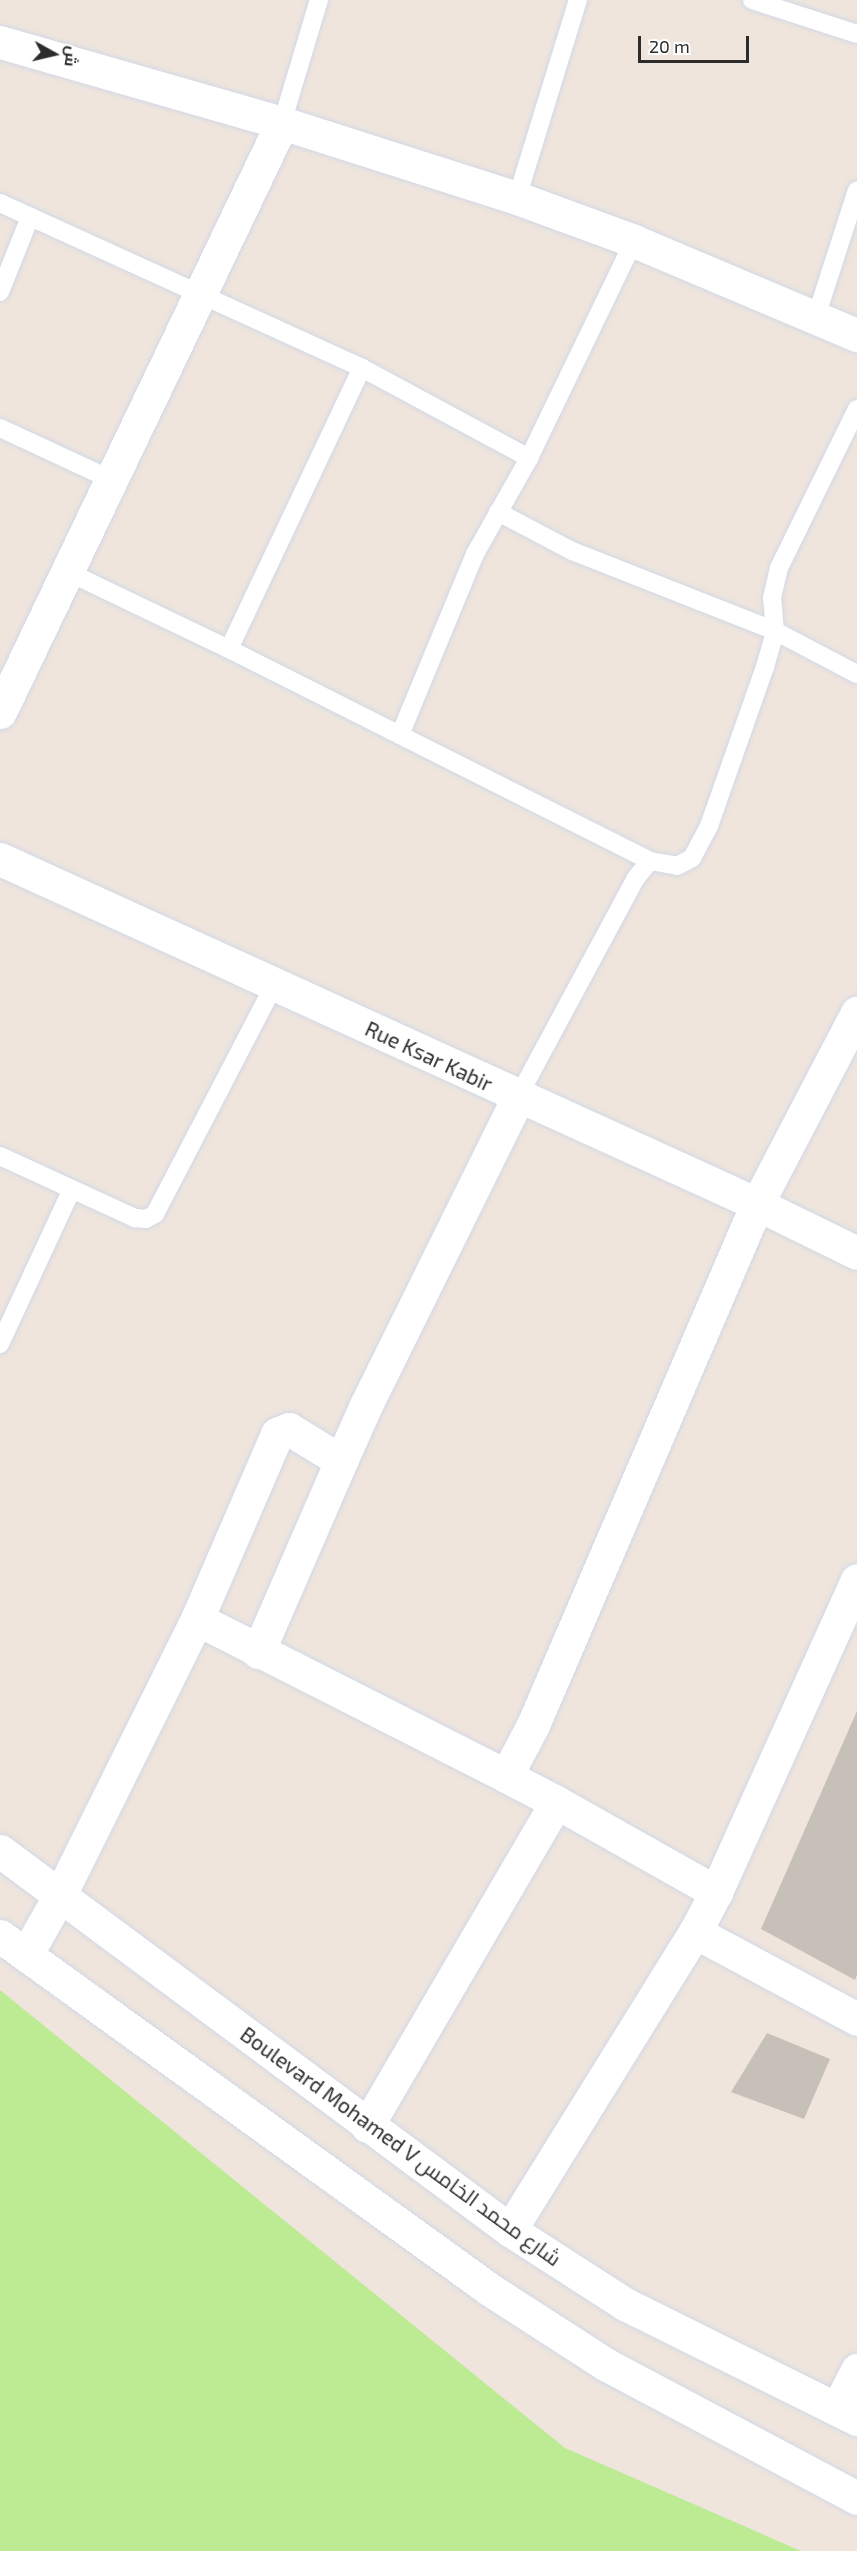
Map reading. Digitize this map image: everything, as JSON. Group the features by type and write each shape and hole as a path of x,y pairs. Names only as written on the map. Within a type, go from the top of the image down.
{"street":[{"path":"0,42 282,123 517,198 634,241 857,335"},
{"path":"0,712 282,123"},
{"name":"Rue Ksar Kabir","path":"0,860 757,1204 857,1253"},
{"path":"506,1776 533,1725 757,1204 857,1013"},
{"path":"258,1652 366,1405 518,1097"},
{"path":"341,1461 289,1429 277,1434 197,1619 60,1895 13,1945 489,2289 607,2365 857,2498"},
{"path":"510,2230 695,1932 716,1892 857,1580"},
{"path":"197,1619 258,1652 491,1766 716,1892"},
{"path":"367,2126 556,1802"},
{"name":"Boulevard Mohamed V شارع محمد الخامس","path":"0,1851 367,2126 510,2230 625,2304 847,2414"},
{"path":"695,1932 857,2019"},
{"path":"847,2414 857,2370"}],"lane":[{"path":"282,123 319,0"},
{"path":"517,198 578,0"},
{"path":"752,0 857,34"},
{"path":"816,317 857,190"},
{"path":"0,202 362,369 529,458"},
{"path":"0,292 30,217"},
{"path":"400,735 475,554 529,458 634,241"},
{"path":"229,649 362,369"},
{"path":"66,571 229,649 650,861 677,866 692,858 709,826 765,666 775,631 772,598 778,568 857,409"},
{"path":"0,428 110,479"},
{"path":"498,512 572,551 775,631 857,674"},
{"path":"518,1097 636,878 650,861"},
{"path":"0,1156 71,1191 135,1218 146,1219 155,1214 274,985"},
{"path":"0,1344 71,1191"}],"green space":[{"path":"0,1990 565,2448 801,2551 0,2551"}],"building":[{"path":"857,1711 857,1975 855,1980 761,1929"},
{"path":"767,2033 830,2059 804,2119 731,2092"}]}
